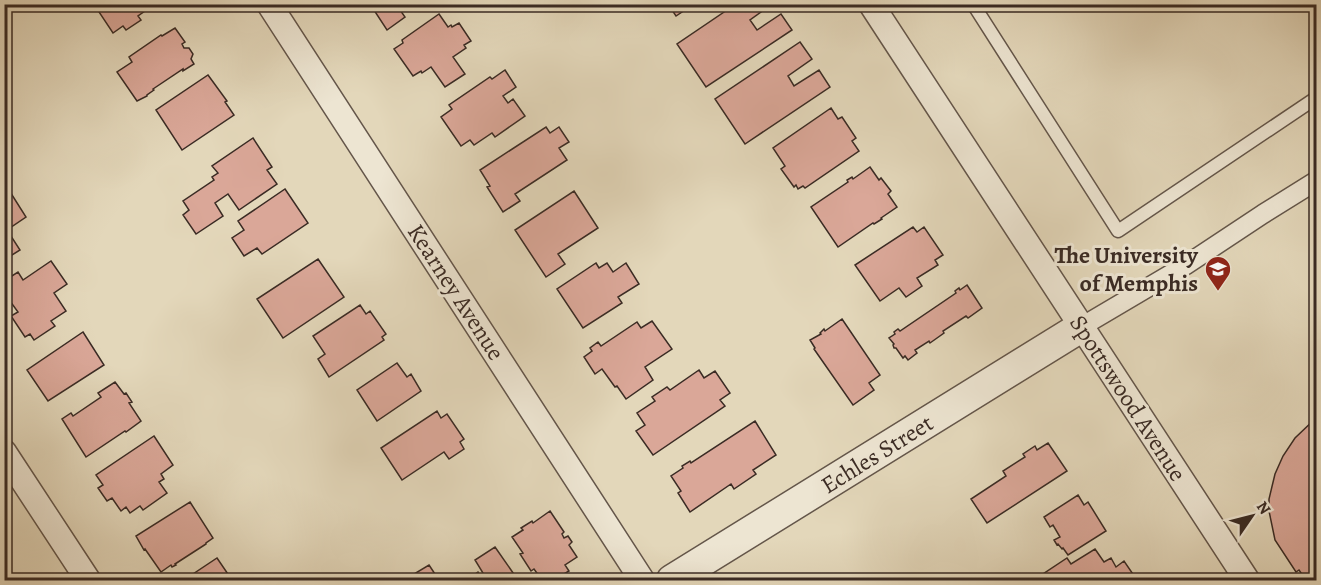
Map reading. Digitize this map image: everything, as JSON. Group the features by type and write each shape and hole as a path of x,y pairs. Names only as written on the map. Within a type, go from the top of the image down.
{"street":[{"name":"Kearney Avenue","path":"269,4 642,580"},
{"name":"Spottswood Avenue","path":"871,4 1247,580"},
{"path":"1081,327 1186,266 1317,181"},
{"name":"Echles Street","path":"672,580 1081,327"},
{"path":"4,452 88,580"}],"lane":[{"path":"973,4 1118,231 1317,98"}],"building":[{"path":"103,4 155,4 138,16 141,20 126,30 123,26 113,33 97,9"},
{"path":"370,4 408,4 400,10 405,17 387,30"},
{"path":"668,4 694,4 676,16"},
{"path":"736,4 772,4 750,20 757,30 781,14 792,30 706,87 677,44"},
{"path":"439,14 448,27 459,23 471,41 464,45 466,48 453,57 465,74 445,87 431,67 413,76 394,49 403,43 402,40"},
{"path":"175,28 185,42 182,44 184,48 189,48 193,54 191,59 194,64 137,101 117,72 132,62 129,57"},
{"path":"800,42 812,59 788,76 794,86 819,70 830,87 745,144 715,99"},
{"path":"505,70 516,87 503,96 508,103 513,99 525,116 495,137 492,133 474,145 470,140 461,146 441,117 452,109 449,105 490,77 492,79"},
{"path":"208,75 234,115 182,150 156,110"},
{"path":"831,108 838,119 842,117 856,138 852,141 859,151 805,188 803,186 798,189 781,169 785,166 773,148"},
{"path":"546,127 550,133 559,127 569,142 559,148 567,160 515,194 520,201 503,212 487,187 490,186 480,170"},
{"path":"253,138 272,167 267,170 277,184 239,210 228,194 215,203 223,216 196,234 183,215 189,210 183,201 214,180 212,177 218,173 212,166"},
{"path":"870,167 891,191 888,194 897,207 838,247 811,207 848,182 847,180 852,177 853,179"},
{"path":"7,187 26,217 7,230 20,250 4,260 4,188"},
{"path":"285,189 308,223 262,254 257,248 244,256 232,238 244,230 238,221"},
{"path":"574,191 598,228 558,254 565,264 546,277 515,230"},
{"path":"913,227 917,232 924,227 943,255 935,260 938,265 917,278 922,286 906,297 899,288 880,301 855,265"},
{"path":"318,259 344,297 283,338 257,299"},
{"path":"51,261 67,284 54,293 66,311 51,321 55,326 34,340 30,334 25,337 11,316 18,312 7,297 11,294 4,281 18,272 23,280"},
{"path":"596,263 599,268 607,263 613,272 626,263 639,284 618,297 622,303 583,328 557,289"},
{"path":"967,285 982,308 943,331 944,333 930,343 929,341 915,350 917,353 908,360 905,356 903,358 889,338 895,334 894,332 898,329 900,331 956,293 955,291 959,288 960,290"},
{"path":"360,305 366,314 370,311 386,334 382,337 384,340 329,377 318,359 325,354 313,336"},
{"path":"842,319 880,375 869,383 874,390 853,405 810,340"},
{"path":"652,321 672,349 645,367 653,380 626,399 602,369 595,374 584,357 598,342 601,346 637,322 641,328"},
{"path":"83,332 104,365 48,401 27,370"},
{"path":"397,363 407,377 411,374 421,391 377,421 357,390"},
{"path":"699,370 704,378 715,371 730,393 720,400 725,406 653,455 636,431 645,425 637,413 655,401 652,397 667,387 670,390"},
{"path":"115,382 132,402 129,403 141,421 86,457 62,419 71,413 73,416 101,397 98,393"},
{"path":"437,411 441,418 447,414 464,439 460,442 464,449 449,459 444,452 402,480 381,448"},
{"path":"1316,418 1316,580 1306,580 1299,570 1296,572 1275,540 1269,499 1275,474 1283,456 1295,438"},
{"path":"755,421 776,455 753,470 756,474 734,489 731,484 690,512 678,493 681,491 671,476 683,468 682,466 690,461 691,463"},
{"path":"154,436 173,465 161,474 164,479 159,482 167,493 143,510 140,506 130,513 126,507 121,511 112,498 107,501 98,488 103,485 96,475"},
{"path":"1048,443 1067,471 987,523 971,499 1006,476 1003,471 1025,457 1023,454 1035,446 1037,450"},
{"path":"1078,495 1084,505 1088,502 1106,531 1068,555 1063,548 1057,545 1054,540 1060,537 1053,525 1050,527 1044,517"},
{"path":"190,502 213,538 176,565 172,567 171,565 161,572 136,536"},
{"path":"550,511 564,532 562,534 564,538 568,536 572,542 569,545 577,557 565,565 569,571 550,580 542,580 534,569 531,571 512,537 523,530 521,528"},
{"path":"495,547 518,580 473,580 471,577 478,572 480,575 483,573 475,560"},
{"path":"1095,549 1104,562 1111,558 1116,567 1124,561 1137,580 1048,580 1043,574 1067,558 1071,564"},
{"path":"217,558 230,577 226,580 184,580"},
{"path":"429,565 439,580 404,580"}],"place":[{"name":"The University of Memphis","path":"1218,292"}]}
